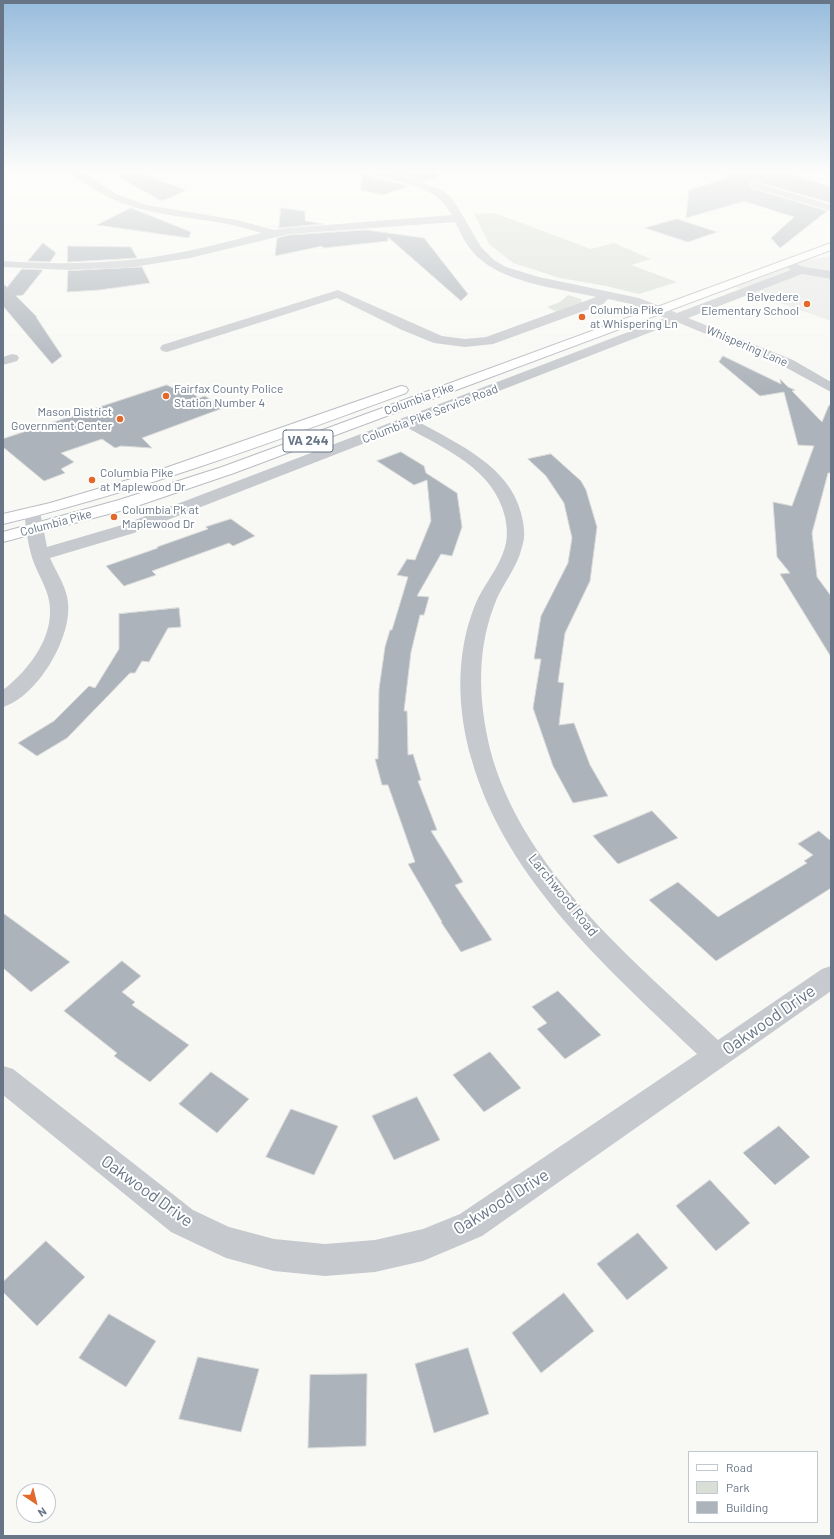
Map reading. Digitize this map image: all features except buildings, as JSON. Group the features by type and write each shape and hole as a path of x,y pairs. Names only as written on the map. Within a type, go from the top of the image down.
{"main road":[{"name":"Columbia Pike","path":"3,519 34,520 166,491 228,470 659,303 786,263 831,246"},
{"path":"552,335 640,303"},
{"name":"Columbia Pike","path":"3,537 34,520 411,386"}],"street":[{"path":"3,264 72,267 149,261 232,244"},
{"name":"Whispering Lane","path":"473,244 476,249 490,262 502,269 536,280 606,294 640,303 659,303 679,318 788,363 831,388"},
{"path":"786,263 801,270 831,275"},
{"name":"Columbia Pike Service Road","path":"40,555 128,528 408,422 801,270"},
{"path":"167,348 338,294 407,327 439,340 465,344 488,341 599,301 606,294"},
{"name":"Larchwood Road","path":"408,422 472,459 487,471 498,483 508,499 514,515 516,532 514,548 484,606 475,635 470,668 470,703 477,742 491,784 514,832 544,876 571,910 633,974 717,1056"},
{"path":"3,700 30,676 46,656 55,638 59,620 58,602 40,555 34,520"},
{"name":"Oakwood Drive","path":"3,1078 182,1221 226,1242 274,1255 325,1260 375,1256 423,1245 471,1225 831,977"}],"shaded area":[{"name":"Belvedere Elementary School","path":"831,256 831,321 735,287 807,260"}],"green space":[{"path":"489,244 577,244 591,249 616,244 651,259 631,265 677,282 639,294 606,286 560,278 513,263"},
{"path":"568,295 581,299 582,304 559,313 547,307 560,302"}],"place":[{"name":"Belvedere Elementary School","path":"807,304"},
{"name":"Columbia Pike at Whispering Ln","path":"582,317"},
{"name":"Fairfax County Police Station Number 4","path":"166,396"},
{"name":"Mason District Government Center","path":"120,419"},
{"name":"Columbia Pike at Maplewood Dr","path":"92,480"},
{"name":"Columbia Pk at Maplewood Dr","path":"114,517"}]}
